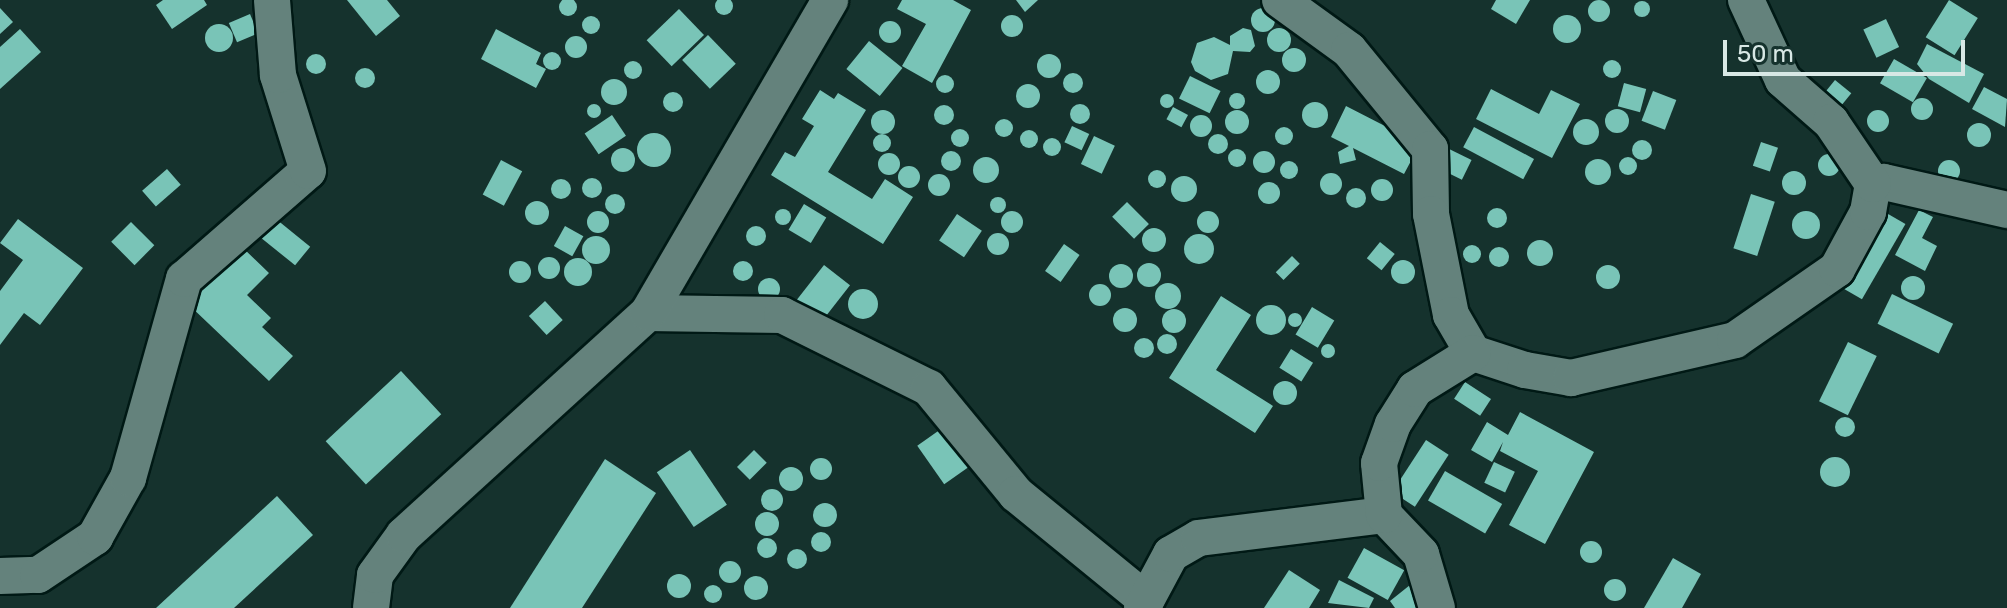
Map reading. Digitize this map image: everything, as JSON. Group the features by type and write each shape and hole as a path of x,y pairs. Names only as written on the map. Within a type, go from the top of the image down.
{"street":[{"path":"0,576 38,575 95,537 128,478 170,315 184,279 308,171 278,75 272,0"},
{"path":"371,608 375,575 404,535 648,313 830,0"},
{"path":"1280,0 1349,50 1430,149 1431,214 1451,315 1473,353 1571,378 1735,340 1837,269 1868,212 1873,184 1831,122 1783,80 1746,0"},
{"path":"1873,184 1884,182 2007,210"},
{"path":"648,313 782,315 929,388 1016,494 1144,604 1171,554 1199,538 1384,515"},
{"path":"1437,608 1421,554 1384,515 1379,463 1393,424 1415,389 1473,353"}],"building":[{"path":"724,-3 733,6 724,15 715,6"},
{"path":"564,-2 572,-2 577,7 575,14 564,16 559,11 559,3"},
{"path":"163,0 204,0 207,5 172,29 156,5"},
{"path":"347,0 387,0 400,16 376,36"},
{"path":"902,0 953,0 971,10 932,83 902,66 926,24 897,9"},
{"path":"1016,0 1038,0 1025,12"},
{"path":"1496,0 1530,0 1516,24 1491,9"},
{"path":"1599,0 1607,3 1610,11 1607,19 1599,22 1591,19 1588,11 1591,3"},
{"path":"1949,0 1978,18 1955,55 1926,37"},
{"path":"1642,1 1648,3 1648,15 1642,17 1636,15 1634,9 1636,3"},
{"path":"0,8 13,22 0,34"},
{"path":"1263,8 1271,12 1275,20 1271,28 1263,32 1255,28 1251,20 1255,12"},
{"path":"679,9 704,35 672,66 647,40"},
{"path":"250,14 258,33 237,42 229,23"},
{"path":"1012,15 1020,18 1023,26 1020,34 1012,37 1004,34 1001,26 1004,18"},
{"path":"1567,15 1577,19 1581,29 1577,39 1567,43 1557,39 1553,29 1557,19"},
{"path":"587,16 595,16 600,25 598,32 587,34 582,29 582,21"},
{"path":"1886,19 1899,47 1876,58 1863,30"},
{"path":"890,21 901,32 890,43 879,32"},
{"path":"219,24 229,28 233,38 229,48 219,52 209,48 205,38 209,28"},
{"path":"1243,28 1251,30 1255,46 1250,52 1233,51 1228,74 1211,80 1195,71 1191,62 1197,43 1214,37 1230,45 1230,36"},
{"path":"1279,28 1288,31 1291,40 1288,49 1279,52 1270,49 1267,40 1270,31"},
{"path":"20,29 41,52 0,89 0,47"},
{"path":"496,29 541,53 536,64 546,69 536,88 481,59"},
{"path":"708,35 736,64 710,89 682,60"},
{"path":"576,36 584,39 587,47 584,55 576,58 568,55 565,47 568,39"},
{"path":"869,41 902,68 880,96 846,69"},
{"path":"1927,44 1984,74 1969,103 1929,79 1917,64"},
{"path":"1294,48 1302,52 1306,60 1302,68 1294,72 1286,68 1282,60 1286,52"},
{"path":"552,52 561,61 552,70 543,61"},
{"path":"316,54 323,57 326,64 323,71 316,74 309,71 306,64 309,57"},
{"path":"1049,54 1058,57 1061,66 1058,75 1049,78 1040,75 1037,66 1040,57"},
{"path":"1894,59 1927,78 1913,102 1880,83"},
{"path":"1612,60 1621,69 1612,78 1603,69"},
{"path":"629,61 637,61 642,70 640,77 629,79 624,74 624,66"},
{"path":"361,68 369,68 375,78 369,88 361,88 355,82 355,74"},
{"path":"1268,70 1277,73 1280,82 1277,91 1268,94 1259,91 1256,82 1259,73"},
{"path":"1073,73 1080,76 1083,83 1080,90 1073,93 1066,90 1063,83 1066,76"},
{"path":"945,75 954,84 945,93 936,84"},
{"path":"1190,76 1221,91 1210,113 1179,98"},
{"path":"614,79 624,82 627,92 624,102 614,105 604,102 601,92 604,82"},
{"path":"1835,80 1851,93 1839,109 1822,96"},
{"path":"1624,83 1646,89 1640,112 1618,106"},
{"path":"1028,84 1036,88 1040,96 1036,104 1028,108 1020,104 1016,96 1020,88"},
{"path":"1984,87 2007,99 2005,127 1972,109"},
{"path":"1491,89 1539,114 1551,90 1580,104 1552,158 1476,119"},
{"path":"820,90 834,99 838,93 866,110 828,172 872,199 885,179 913,197 883,244 771,175 785,152 795,157 814,126 802,119"},
{"path":"1653,91 1676,100 1665,130 1642,121"},
{"path":"673,92 680,95 683,102 680,109 673,112 666,109 663,102 666,95"},
{"path":"1237,93 1245,101 1237,109 1229,101"},
{"path":"1167,94 1174,101 1167,108 1160,101"},
{"path":"1922,98 1930,101 1933,109 1930,117 1922,120 1914,117 1911,109 1914,101"},
{"path":"1315,102 1324,106 1328,115 1324,124 1315,128 1306,124 1302,115 1306,106"},
{"path":"594,104 601,111 594,118 587,111"},
{"path":"1076,104 1084,104 1090,114 1084,124 1076,124 1070,118 1070,110"},
{"path":"944,105 951,108 954,115 951,122 944,125 937,122 934,115 937,108"},
{"path":"1346,106 1420,144 1404,174 1353,148 1356,160 1340,164 1338,152 1349,146 1331,137"},
{"path":"1173,107 1188,115 1181,127 1166,119"},
{"path":"1617,109 1626,112 1629,121 1626,130 1617,133 1608,130 1605,121 1608,112"},
{"path":"883,110 892,113 895,122 892,131 883,134 874,131 871,122 874,113"},
{"path":"1237,110 1246,113 1249,122 1246,131 1237,134 1228,131 1225,122 1228,113"},
{"path":"1878,110 1886,113 1889,121 1886,129 1878,132 1870,129 1867,121 1870,113"},
{"path":"612,115 626,136 599,154 585,133"},
{"path":"1201,115 1209,118 1212,126 1209,134 1201,137 1193,134 1190,126 1193,118"},
{"path":"1000,119 1008,119 1013,128 1011,135 1000,137 995,132 995,124"},
{"path":"1586,119 1595,123 1599,132 1595,141 1586,145 1577,141 1573,132 1577,123"},
{"path":"1979,123 1988,126 1991,135 1988,144 1979,147 1970,144 1967,135 1970,126"},
{"path":"1072,126 1089,134 1082,150 1064,142"},
{"path":"1284,127 1293,136 1284,145 1275,136"},
{"path":"1474,127 1534,159 1523,179 1463,147"},
{"path":"960,129 969,138 960,147 951,138"},
{"path":"1029,130 1038,139 1029,148 1020,139"},
{"path":"654,133 666,138 671,150 666,162 654,167 642,162 637,150 642,138"},
{"path":"882,134 891,143 882,152 873,143"},
{"path":"1214,134 1222,134 1228,144 1222,154 1214,154 1208,148 1208,140"},
{"path":"1094,136 1115,146 1102,174 1081,164"},
{"path":"1052,138 1061,147 1052,156 1043,147"},
{"path":"1642,140 1649,143 1652,150 1649,157 1642,160 1635,157 1632,150 1635,143"},
{"path":"1761,142 1778,148 1770,171 1753,166"},
{"path":"1441,145 1472,160 1462,180 1431,165"},
{"path":"623,148 634,155 635,160 628,171 623,172 612,165 611,160 618,149"},
{"path":"1233,149 1241,149 1246,158 1244,165 1233,167 1228,162 1228,154"},
{"path":"951,151 958,154 961,161 958,168 951,171 944,168 941,161 944,154"},
{"path":"1264,151 1272,154 1275,162 1272,170 1264,173 1256,170 1253,162 1256,154"},
{"path":"889,153 900,164 889,175 878,164"},
{"path":"1829,154 1837,157 1840,165 1837,173 1829,176 1821,173 1818,165 1821,157"},
{"path":"986,157 995,161 999,170 995,179 986,183 977,179 973,170 977,161"},
{"path":"1628,157 1635,159 1635,173 1628,175 1621,173 1619,166 1621,159"},
{"path":"1598,159 1607,163 1611,172 1607,181 1598,185 1589,181 1585,172 1589,163"},
{"path":"501,160 522,171 504,206 483,194"},
{"path":"1949,160 1957,163 1960,171 1957,179 1949,182 1941,179 1938,171 1941,163"},
{"path":"1285,161 1293,161 1298,170 1296,177 1285,179 1280,174 1280,166"},
{"path":"909,166 917,169 920,177 917,185 909,188 901,185 898,177 901,169"},
{"path":"167,169 181,185 156,206 142,191"},
{"path":"1157,170 1166,179 1157,188 1148,179"},
{"path":"1794,171 1805,178 1806,183 1799,194 1794,195 1783,188 1782,183 1789,172"},
{"path":"1331,173 1339,176 1342,184 1339,192 1331,195 1323,192 1320,184 1323,176"},
{"path":"939,174 947,177 950,185 947,193 939,196 931,193 928,185 931,177"},
{"path":"1184,176 1193,180 1197,189 1193,198 1184,202 1175,198 1171,189 1175,180"},
{"path":"588,178 596,178 602,188 596,198 588,198 582,192 582,184"},
{"path":"561,179 568,182 571,189 568,196 561,199 554,196 551,189 554,182"},
{"path":"1378,179 1386,179 1393,190 1386,201 1378,201 1371,194 1371,186"},
{"path":"1269,182 1280,193 1269,204 1258,193"},
{"path":"1356,188 1363,191 1366,198 1363,205 1356,208 1349,205 1346,198 1349,191"},
{"path":"611,194 619,194 625,204 619,214 611,214 605,208 605,200"},
{"path":"1751,194 1775,202 1757,256 1733,248"},
{"path":"995,197 1001,197 1006,205 1004,211 995,213 990,208 990,202"},
{"path":"537,201 546,204 549,213 546,222 537,225 528,222 525,213 528,204"},
{"path":"1127,202 1149,224 1134,239 1112,217"},
{"path":"804,204 826,217 811,243 789,230"},
{"path":"1876,207 1905,224 1862,299 1832,282"},
{"path":"1493,208 1501,208 1507,218 1501,228 1493,228 1487,222 1487,214"},
{"path":"780,209 786,209 791,217 789,223 780,225 775,220 775,214"},
{"path":"1919,210 1933,217 1922,238 1937,246 1925,271 1895,255"},
{"path":"598,211 606,214 609,222 606,230 598,233 590,230 587,222 590,214"},
{"path":"1008,211 1016,211 1023,222 1016,233 1008,233 1001,226 1001,218"},
{"path":"1208,211 1216,214 1219,222 1216,230 1208,233 1200,230 1197,222 1200,214"},
{"path":"1806,211 1816,215 1820,225 1816,235 1806,239 1796,235 1792,225 1796,215"},
{"path":"957,214 982,231 964,257 939,241"},
{"path":"18,219 83,268 40,325 24,313 0,345 0,291 23,260 0,243"},
{"path":"276,219 310,247 295,265 261,238"},
{"path":"131,222 154,245 135,265 111,242"},
{"path":"565,226 583,236 572,256 554,246"},
{"path":"752,226 760,226 766,236 760,246 752,246 746,240 746,232"},
{"path":"1154,228 1165,235 1166,240 1159,251 1154,252 1143,245 1142,240 1149,229"},
{"path":"998,233 1006,236 1009,244 1006,252 998,255 990,252 987,244 990,236"},
{"path":"1199,234 1205,235 1213,243 1213,255 1205,263 1199,264 1193,263 1185,255 1184,249 1185,243 1193,235"},
{"path":"596,236 606,240 610,250 606,260 596,264 586,260 582,250 586,240"},
{"path":"1540,240 1549,244 1553,253 1549,262 1540,266 1531,262 1527,253 1531,244"},
{"path":"1380,242 1395,254 1382,270 1367,258"},
{"path":"1064,244 1080,255 1061,282 1045,271"},
{"path":"1472,245 1481,254 1472,263 1463,254"},
{"path":"242,247 269,273 247,295 271,318 262,327 293,356 269,381 188,304"},
{"path":"1495,247 1503,247 1509,257 1503,267 1495,267 1489,261 1489,253"},
{"path":"1292,256 1300,264 1284,280 1276,272"},
{"path":"545,257 553,257 560,268 553,279 545,279 538,272 538,264"},
{"path":"578,258 588,262 592,272 588,282 578,286 568,282 564,272 568,262"},
{"path":"1403,260 1411,264 1415,272 1411,280 1403,284 1395,280 1391,272 1395,264"},
{"path":"516,261 524,261 531,272 524,283 516,283 509,276 509,268"},
{"path":"739,261 747,261 753,271 747,281 739,281 733,275 733,267"},
{"path":"1149,263 1157,267 1161,275 1157,283 1149,287 1141,283 1137,275 1141,267"},
{"path":"1121,264 1130,267 1133,276 1130,285 1121,288 1112,285 1109,276 1112,267"},
{"path":"824,265 850,285 822,321 796,300"},
{"path":"1608,265 1616,269 1620,277 1616,285 1608,289 1600,285 1596,277 1600,269"},
{"path":"1913,276 1921,280 1925,288 1921,296 1913,300 1905,296 1901,288 1905,280"},
{"path":"769,278 777,281 780,289 777,297 769,300 761,297 758,289 761,281"},
{"path":"1168,283 1177,287 1181,296 1177,305 1168,309 1159,305 1155,296 1159,287"},
{"path":"1100,284 1108,287 1111,295 1108,303 1100,306 1092,303 1089,295 1092,287"},
{"path":"863,289 873,294 878,304 873,314 863,319 853,314 848,304 853,294"},
{"path":"1892,294 1953,324 1939,353 1878,324"},
{"path":"1221,296 1251,315 1216,370 1273,406 1255,433 1169,378"},
{"path":"545,301 563,320 547,335 529,316"},
{"path":"1271,305 1282,309 1286,320 1282,331 1271,335 1260,331 1256,320 1260,309"},
{"path":"1312,307 1334,320 1318,348 1296,334"},
{"path":"1125,308 1134,311 1137,320 1134,329 1125,332 1116,329 1113,320 1116,311"},
{"path":"1174,309 1182,313 1186,321 1182,329 1174,333 1166,329 1162,321 1166,313"},
{"path":"1295,313 1302,320 1295,327 1288,320"},
{"path":"1167,334 1174,337 1177,344 1174,351 1167,354 1160,351 1157,344 1160,337"},
{"path":"1144,338 1151,341 1154,348 1151,355 1144,358 1137,355 1134,348 1137,341"},
{"path":"1848,342 1877,356 1848,415 1819,401"},
{"path":"1328,344 1335,351 1328,358 1321,351"},
{"path":"1291,349 1313,363 1301,381 1279,368"},
{"path":"401,371 441,414 366,484 326,441"},
{"path":"1285,381 1294,384 1297,393 1294,402 1285,405 1276,402 1273,393 1276,384"},
{"path":"1465,382 1491,399 1480,416 1454,399"},
{"path":"1520,412 1594,452 1545,544 1509,525 1538,471 1500,451 1503,442 1492,462 1471,450 1487,422 1508,435"},
{"path":"1845,417 1852,420 1855,427 1852,434 1845,437 1838,434 1835,427 1838,420"},
{"path":"941,429 968,468 944,484 917,446"},
{"path":"1426,440 1449,455 1415,507 1392,492"},
{"path":"690,450 727,505 694,527 657,472"},
{"path":"754,450 767,463 750,480 737,467"},
{"path":"1835,457 1846,461 1850,472 1846,483 1835,487 1824,483 1820,472 1824,461"},
{"path":"821,458 829,461 832,469 829,477 821,480 813,477 810,469 813,461"},
{"path":"605,459 656,493 582,608 510,608"},
{"path":"1494,462 1515,472 1505,493 1484,483"},
{"path":"791,467 800,470 803,479 800,488 791,491 782,488 779,479 782,470"},
{"path":"1445,471 1502,504 1485,533 1428,500"},
{"path":"772,489 780,492 783,500 780,508 772,511 764,508 761,500 764,492"},
{"path":"277,496 313,535 234,608 156,608"},
{"path":"825,503 836,510 837,515 830,526 825,527 814,520 813,515 820,504"},
{"path":"767,512 775,516 779,524 775,532 767,536 759,532 755,524 759,516"},
{"path":"821,532 828,535 831,542 828,549 821,552 814,549 811,542 814,535"},
{"path":"767,538 774,541 777,548 774,555 767,558 760,555 757,548 760,541"},
{"path":"1591,541 1599,544 1602,552 1599,560 1591,563 1583,560 1580,552 1583,544"},
{"path":"1364,548 1404,570 1388,600 1348,578"},
{"path":"797,549 804,552 807,559 804,566 797,569 790,566 787,559 790,552"},
{"path":"1673,558 1701,574 1682,608 1644,608"},
{"path":"730,561 738,564 741,572 738,580 730,583 722,580 719,572 722,564"},
{"path":"1289,570 1320,590 1309,608 1264,608"},
{"path":"679,574 688,577 691,586 688,595 679,598 670,595 667,586 670,577"},
{"path":"756,576 767,583 768,588 761,599 756,600 745,593 744,588 751,577"},
{"path":"1615,579 1623,582 1626,590 1623,598 1615,601 1607,598 1604,590 1607,582"},
{"path":"1339,580 1374,598 1369,608 1328,603"},
{"path":"1415,581 1436,608 1395,608 1390,601"},
{"path":"713,585 722,594 713,603 704,594"}]}
